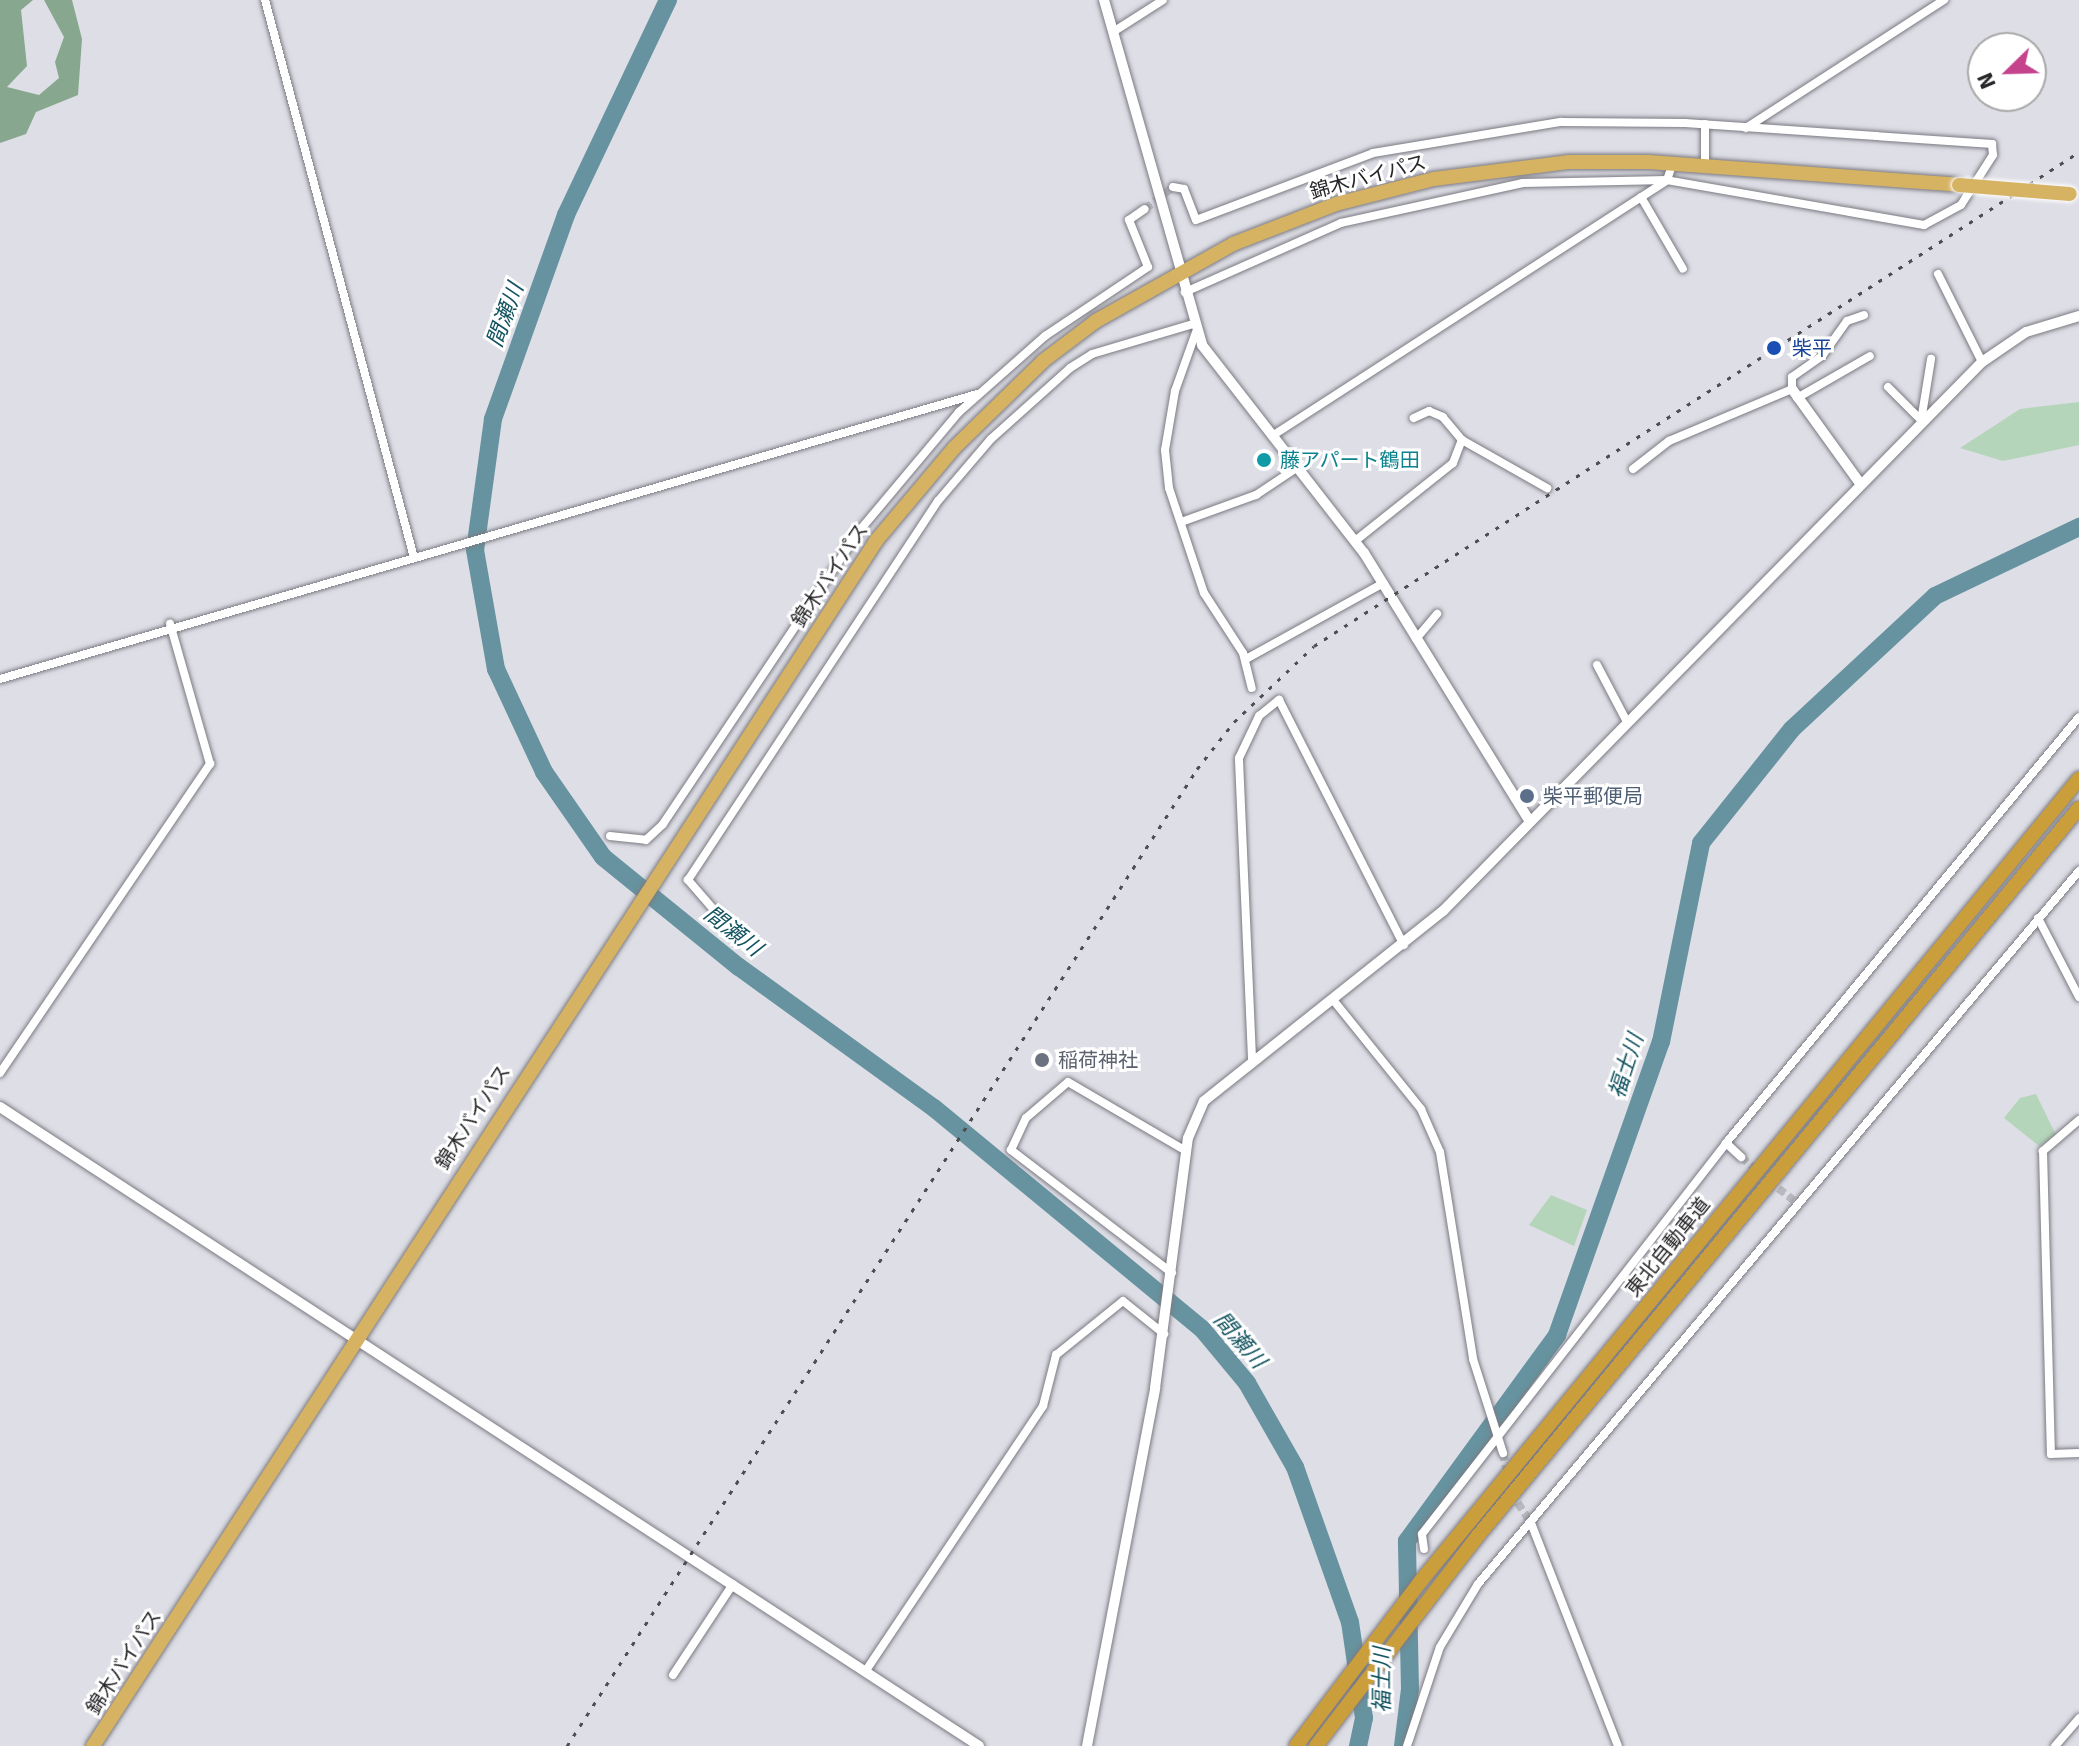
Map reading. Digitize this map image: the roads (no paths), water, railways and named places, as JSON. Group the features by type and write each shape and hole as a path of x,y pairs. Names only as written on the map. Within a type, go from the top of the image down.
{"highway":[{"name":"錦木バイパス","path":"93,1746 631,910 909,498 1043,361 1179,274 1285,222 1385,189 1525,165 1705,163 2075,195"},
{"name":"東北自動車道","path":"1296,1746 1420,1582 2079,779"},
{"name":"東北自動車道","path":"1316,1746 1424,1606 2079,808"}],"street":[{"path":"265,0 413,554"},
{"path":"1104,0 1195,328 1272,436 1355,541 1529,820"},
{"path":"1113,32 1163,0"},
{"path":"1745,128 1944,0"},
{"path":"1173,187 1184,189 1196,220 1322,168 1423,140 1561,122 1705,124 1984,141 1993,155 1955,212 1924,225 1667,180 1551,181 1435,197 1292,241 1185,292"},
{"path":"1705,124 1705,163"},
{"path":"1272,436 1667,180 1673,163"},
{"path":"1641,197 1683,269"},
{"path":"610,836 646,840 663,824 860,530 977,394 1072,316 1148,267 1129,220 1145,209"},
{"path":"1938,274 1982,362"},
{"path":"1859,482 1794,394 1792,377 1822,356 1847,321 1864,315"},
{"path":"1087,1746 1166,1322 1186,1151 1204,1101 1252,1058 1334,1001 1404,946 1859,482 1982,362 2026,332 2079,316"},
{"path":"1195,328 1165,450 1169,488 1184,521 1204,593 1246,659 1252,688"},
{"path":"735,934 688,880 938,501 999,431 1070,368 1092,354 1195,328"},
{"path":"1633,469 1669,441 1794,394 1870,356"},
{"path":"1921,421 1931,359"},
{"path":"1888,387 1921,421"},
{"path":"0,679 170,624 977,394"},
{"path":"1414,418 1429,411 1462,440 1547,488"},
{"path":"1355,541 1436,482 1462,440"},
{"path":"1184,521 1256,495 1298,467"},
{"path":"1246,659 1382,584"},
{"path":"1416,639 1437,614"},
{"path":"0,1073 210,764 170,624"},
{"path":"1597,665 1626,720"},
{"path":"1252,1058 1239,758 1259,716 1279,700 1404,946"},
{"path":"1424,1549 1422,1534 1726,1143 2079,717"},
{"path":"1407,1746 1440,1647 1478,1584 1795,1203 2079,871"},
{"path":"2038,918 2079,997"},
{"path":"1334,1001 1421,1109 1440,1152 1483,1403 1503,1453"},
{"path":"1172,1277 1011,1150 1026,1118 1068,1082 1186,1151"},
{"path":"0,1107 979,1746"},
{"path":"2079,1120 2043,1151 2051,1454 2079,1453"},
{"path":"1726,1143 1741,1157"},
{"path":"865,1672 1043,1406 1056,1355 1123,1301 1164,1334"},
{"path":"1531,1523 1618,1746"},
{"path":"673,1675 733,1584"},
{"path":"2055,1746 2079,1718"}],"waterway":[{"name":"間瀬川","path":"668,0 566,215 493,419 475,550 496,669 544,772 603,857 739,967 934,1108 1203,1330 1247,1383 1295,1467 1350,1622 1364,1718 1358,1746"},
{"name":"福士川","path":"1403,1746 1410,1689 1407,1541 1557,1335 1661,1042 1701,843 1792,729 1935,596 2079,527"}],"tunnel":[{"path":"1145,209 1173,187"},
{"path":"1741,1157 1759,1172"},
{"path":"1769,1181 1793,1200"},
{"path":"1503,1453 1511,1493 1531,1523"}],"railway":[{"path":"567,1746 1197,769 1234,722 1314,646 2079,152"}],"place":[{"name":"柴平","path":"1774,348"},
{"name":"藤アパート鶴田","path":"1264,460"},
{"name":"柴平郵便局","path":"1527,796"},
{"name":"稲荷神社","path":"1042,1060"}]}
